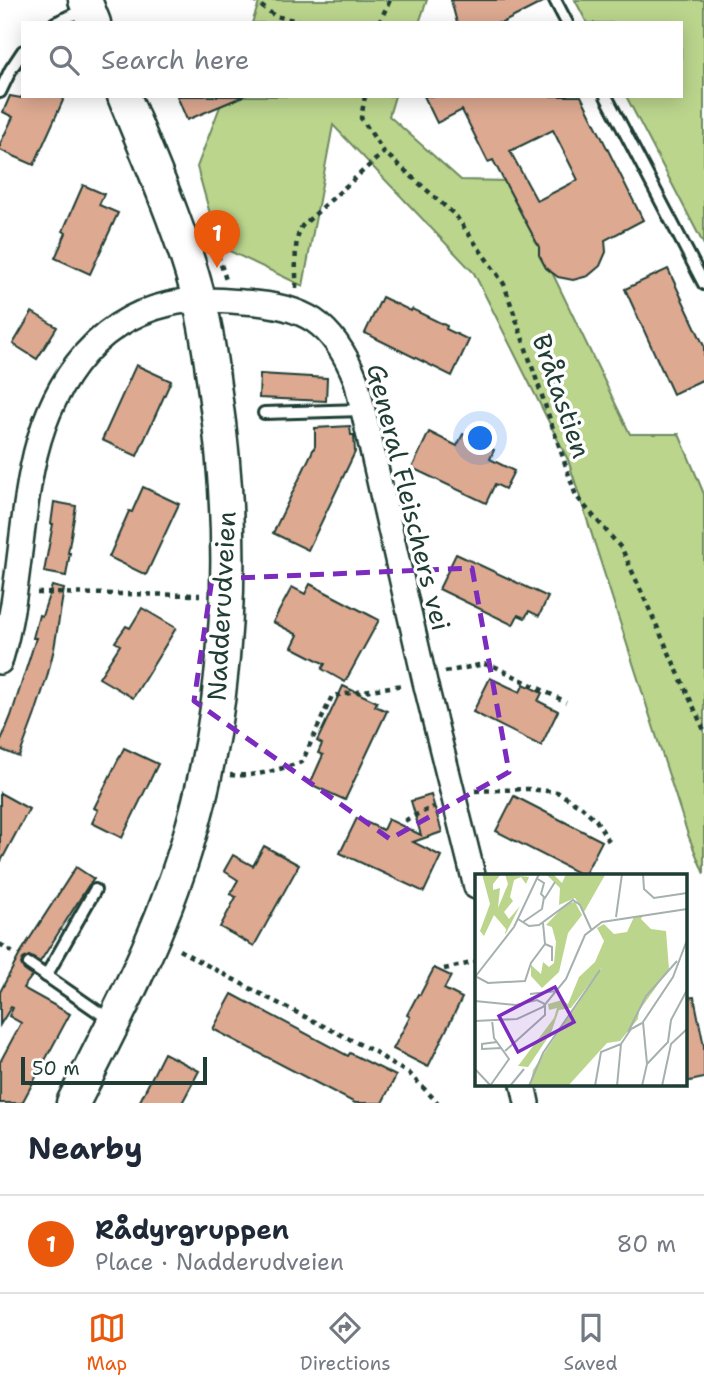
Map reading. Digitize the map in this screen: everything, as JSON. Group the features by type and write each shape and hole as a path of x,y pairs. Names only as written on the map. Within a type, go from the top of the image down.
{"main road":[{"name":"Nadderudveien","path":"73,1103 156,930 187,846 214,726 227,593 225,477 213,373 200,301 176,225 125,98"}],"street":[{"name":"General Fleischers vei","path":"0,662 15,593 31,471 39,439 61,388 92,345 134,317 170,303 261,303 300,313 321,326 340,346 355,380 475,879"}],"lane":[{"path":"555,0 566,21"},
{"path":"60,21 89,10"},
{"path":"0,92 21,54"},
{"path":"607,98 704,284"},
{"path":"264,412 362,410"},
{"path":"46,976 95,890"},
{"path":"29,964 114,1022"}],"path":[{"path":"253,0 275,16 298,21"},
{"path":"380,21 390,0"},
{"name":"Bråtastien","path":"365,98 361,118 384,152 456,216 504,284 576,496 622,549 704,730"},
{"path":"289,309 296,288 297,243 302,226 384,152"},
{"path":"15,593 211,596"},
{"path":"233,775 247,777 302,762 332,696 425,679 484,664 496,667 566,702"},
{"path":"405,821 454,796 528,789 557,792 582,807 596,820 610,843"},
{"path":"179,950 375,1052 409,1073 438,1103"},
{"path":"444,969 475,962"}],"highlighted area":[{"path":"472,568 509,772 390,839 194,701 212,579"}],"green space":[{"path":"260,0 427,0 420,21 253,21"},
{"path":"575,0 704,0 704,245 627,98 683,98 683,21 586,21"},
{"path":"223,98 394,98 389,116 461,180 508,181 630,434 679,434 704,494 704,874 688,835 568,460 474,273 333,125 303,286 219,246 197,167"}],"building":[{"path":"451,0 547,0 506,21 456,21"},
{"path":"10,96 64,98 34,165 0,150 0,144 13,117 3,112"},
{"path":"178,98 239,98 187,120"},
{"path":"425,98 582,98 643,220 605,240 606,252 600,266 588,276 573,280 558,277 546,268 539,255 539,247 493,160 488,162 462,110 437,123","holes":["553,130 578,180 537,201 510,151"]},
{"path":"83,185 104,194 99,205 118,213 90,274 55,258 66,233 63,231"},
{"path":"668,269 704,346 704,379 673,394 625,289"},
{"path":"382,297 447,326 446,329 469,340 452,376 365,333"},
{"path":"32,312 57,327 37,359 13,344"},
{"path":"136,365 171,381 137,456 102,440"},
{"path":"260,374 327,378 326,401 259,398"},
{"path":"350,426 351,435 354,435 355,452 308,550 273,533 315,446 315,428"},
{"path":"429,432 457,446 463,434 494,450 490,459 514,471 505,489 495,484 486,503 412,468"},
{"path":"143,487 179,504 146,575 109,557 129,511 132,512"},
{"path":"54,502 76,506 66,576 44,572 53,524"},
{"path":"456,554 548,597 539,616 529,611 525,618 518,615 513,625 439,589"},
{"path":"310,584 379,620 345,682 322,669 325,664 292,647 298,635 273,622 292,587 305,594"},
{"path":"52,586 64,589 54,649 19,757 0,749 0,743 36,638 33,638 39,615 42,616"},
{"path":"142,608 176,628 133,698 99,678 120,645 115,642 126,626 130,628"},
{"path":"490,678 520,692 524,684 542,693 538,701 558,711 541,746 473,712"},
{"path":"343,686 377,702 375,706 387,711 345,800 310,784 323,755 318,753 322,744 317,741"},
{"path":"124,748 158,764 122,838 92,823 98,810 94,808"},
{"path":"0,793 29,809 0,863"},
{"path":"431,795 442,832 413,842 441,856 424,892 340,853 357,818 383,830 388,819 421,835 411,801"},
{"path":"514,796 602,841 585,874 580,874 496,831"},
{"path":"264,846 299,865 254,946 220,927 236,897 230,894 238,880 224,871 233,855 253,866"},
{"path":"76,867 94,879 40,962 29,956 23,959 21,964 32,976 23,988 70,1014 22,1103 0,1103 0,1062 21,1023 9,1016 13,1008 11,1007 0,1025 0,992 21,952"},
{"path":"434,968 451,976 444,989 462,998 428,1067 393,1049 410,1017 407,1015"},
{"path":"232,994 348,1056 350,1053 396,1076 382,1103 355,1103 213,1029"},
{"path":"694,997 704,1046 704,1078 686,1082 686,998"},
{"path":"164,1053 199,1071 182,1103 139,1103"}],"place":[{"name":"Rådyrgruppen","path":"217,268"}]}
